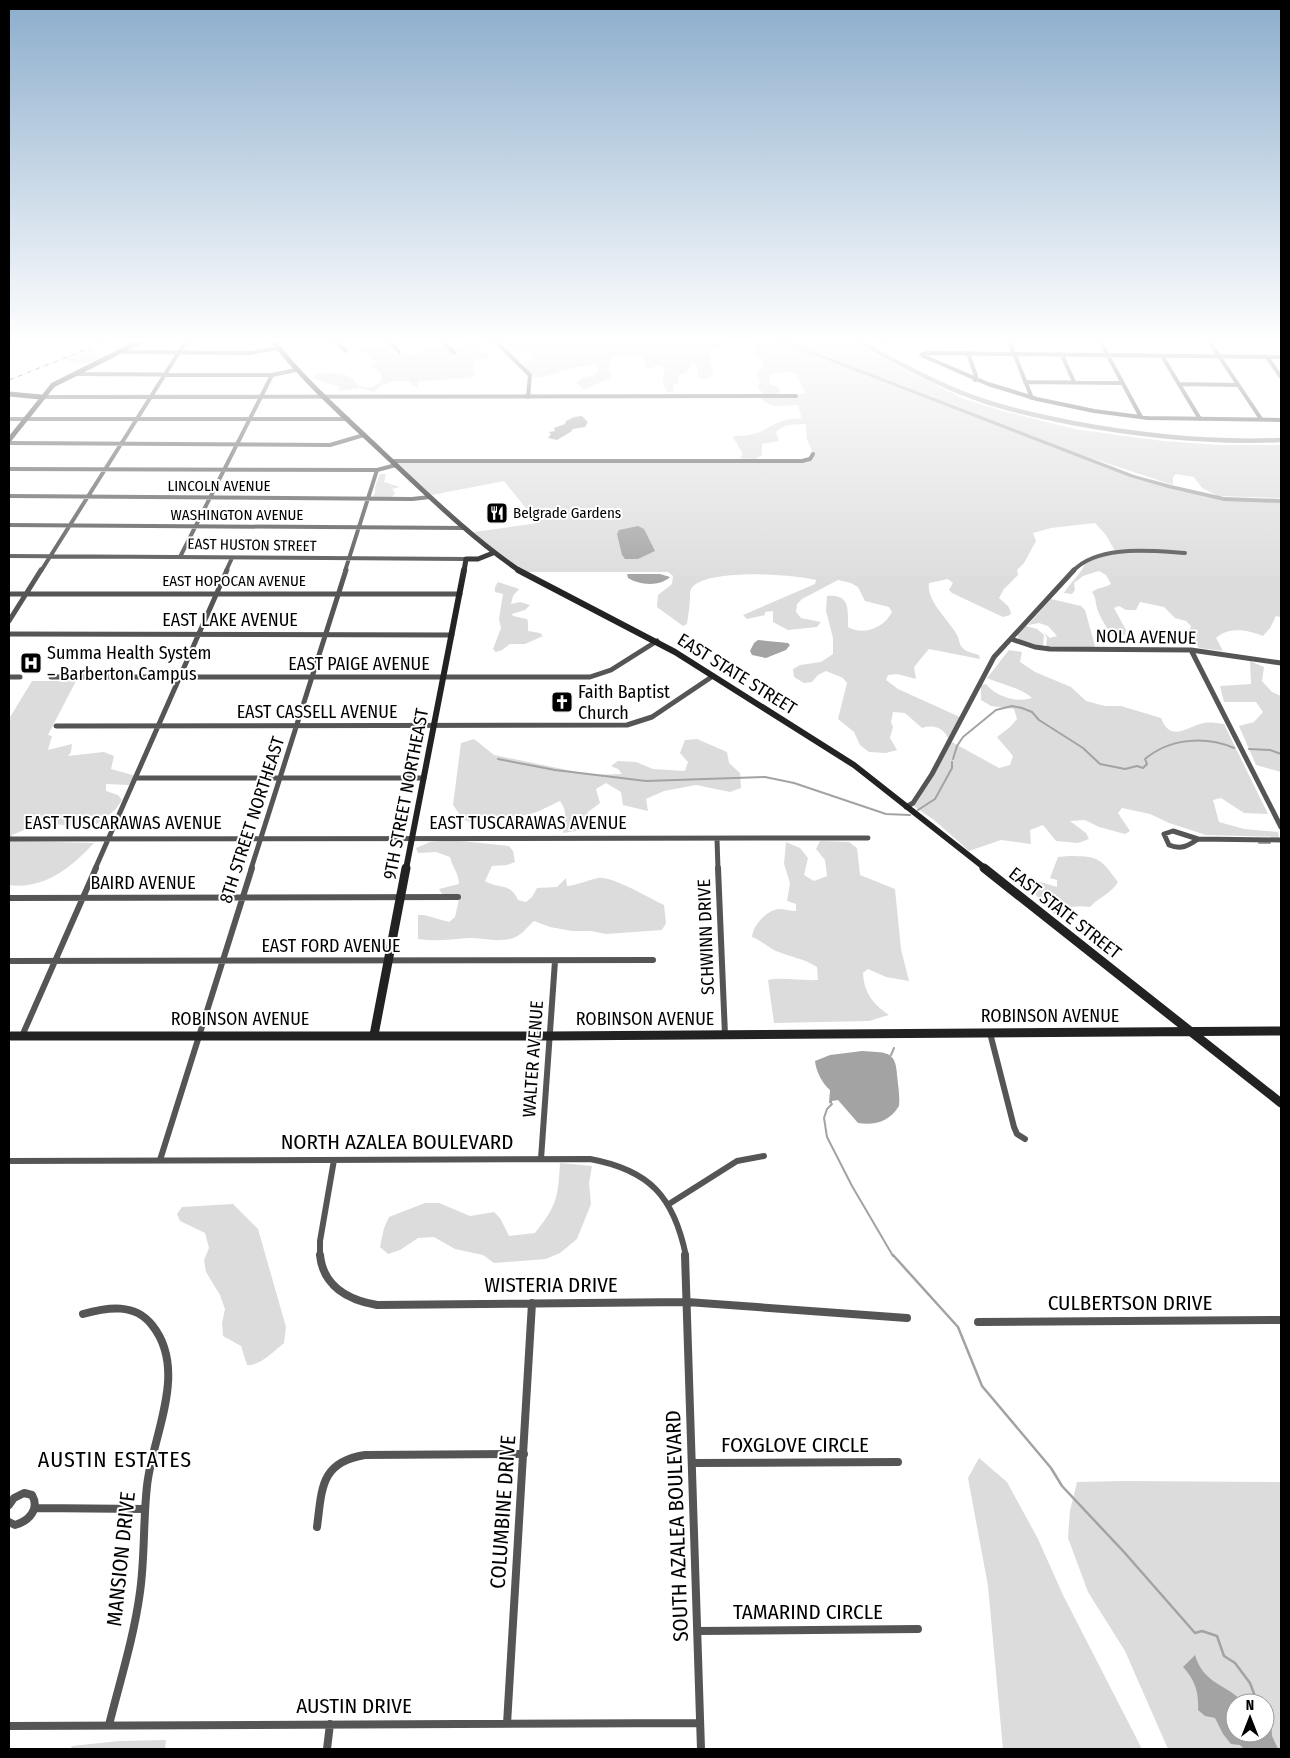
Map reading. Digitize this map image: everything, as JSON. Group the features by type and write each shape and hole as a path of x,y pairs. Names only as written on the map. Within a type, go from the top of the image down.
{"street":[{"path":"9,440 22,423"},
{"path":"9,621 134,423"},
{"path":"180,557 247,423"},
{"name":"EAST STATE STREET","path":"352,423 493,554 521,572 657,642 854,765 1281,1103"},
{"path":"9,443 330,445 364,435"},
{"path":"9,469 377,470 394,463 802,461 810,459 813,454"},
{"name":"8TH STREET NORTHEAST","path":"160,1160 377,470"},
{"name":"LINCOLN AVENUE","path":"9,496 368,499 430,497"},
{"name":"WASHINGTON AVENUE","path":"9,525 464,528"},
{"path":"906,807 913,803 930,778 987,668 1066,578 1088,561 1124,552 1185,553"},
{"name":"EAST HUSTON STREET","path":"9,556 466,559 493,554"},
{"path":"22,1036 232,558"},
{"name":"9TH STREET NORTHEAST","path":"374,1035 466,559"},
{"name":"EAST HOPOCAN AVENUE","path":"9,594 460,594"},
{"name":"EAST LAKE AVENUE","path":"9,634 452,634"},
{"name":"NOLA AVENUE","path":"1011,639 1050,649 1190,650 1281,663"},
{"name":"EAST PAIGE AVENUE","path":"51,677 594,676 612,670 657,642"},
{"path":"1190,650 1281,827"},
{"name":"EAST CASSELL AVENUE","path":"56,726 633,724 652,717 714,676"},
{"path":"9,677 20,677"},
{"path":"136,778 424,778"},
{"path":"1198,840 1184,849 1176,848 1166,842 1164,834 1173,831 1198,840 1281,840"},
{"name":"SCHWINN DRIVE","path":"717,838 725,1035"},
{"name":"EAST TUSCARAWAS AVENUE","path":"9,839 868,838"},
{"name":"BAIRD AVENUE","path":"9,898 458,897"},
{"name":"EAST FORD AVENUE","path":"9,961 653,960"},
{"name":"WALTER AVENUE","path":"541,1158 554,961"},
{"name":"ROBINSON AVENUE","path":"9,1036 549,1036 1281,1031"},
{"path":"990,1033 1014,1127 1017,1134 1025,1139"},
{"path":"669,1204 737,1162 764,1156"},
{"name":"NORTH AZALEA BOULEVARD","path":"9,1161 541,1158 590,1159 614,1163 647,1182 669,1204 678,1221 684,1246 687,1302"},
{"name":"WISTERIA DRIVE","path":"334,1160 319,1250 323,1274 343,1295 356,1301 377,1305 687,1302 907,1318"},
{"name":"SOUTH AZALEA BOULEVARD","path":"687,1302 701,1749"},
{"name":"COLUMBINE DRIVE","path":"507,1724 532,1303"},
{"name":"MANSION DRIVE","path":"84,1314 109,1307 128,1308 146,1320 156,1330 164,1347 168,1364 168,1387 152,1452 144,1509 139,1599 108,1725"},
{"name":"CULBERTSON DRIVE","path":"978,1322 1281,1320"},
{"path":"317,1527 322,1488 326,1477 332,1468 346,1458 365,1455 524,1454"},
{"name":"FOXGLOVE CIRCLE","path":"693,1463 898,1462"},
{"path":"9,1504 19,1495 28,1493 34,1498 35,1508 25,1522 15,1525 9,1522"},
{"path":"35,1508 144,1509"},
{"name":"TAMARIND CIRCLE","path":"698,1631 918,1629"},
{"name":"AUSTIN DRIVE","path":"9,1726 700,1723"},
{"path":"326,1749 330,1724"}],"shaded area":[{"path":"587,423 585,427 572,429 572,431 557,440 548,438 551,434 549,432 555,431 554,428 565,424"},
{"path":"777,423 993,423 1132,476 1170,487 1224,499 1281,501 1281,617 1276,616 1270,628 1263,636 1239,630 1221,634 1216,638 1223,651 1199,648 1189,634 1191,626 1186,621 1175,618 1164,607 1140,602 1136,610 1126,610 1119,606 1114,608 1126,630 1125,635 1114,636 1101,618 1092,592 1111,584 1106,575 1099,571 1083,576 1074,583 1075,590 1072,594 1064,593 1085,562 1116,553 1106,535 1095,523 1051,528 1033,533 1036,541 1024,563 1017,570 1018,575 1004,589 999,598 1008,606 1011,612 1010,615 1003,617 952,593 949,590 953,583 948,579 929,583 929,590 934,603 957,635 961,646 967,651 979,655 980,659 929,649 914,667 916,679 897,674 888,675 886,680 898,689 962,718 950,741 939,728 922,728 905,713 893,712 891,722 893,727 890,738 897,750 886,753 869,752 860,745 854,732 838,719 847,683 843,678 826,671 818,675 812,682 804,683 794,677 793,669 800,665 821,662 833,654 833,638 826,611 827,596 840,597 844,600 847,609 848,627 854,630 873,629 888,618 892,612 889,607 865,601 858,587 838,580 802,599 797,604 796,612 801,618 821,622 817,627 788,630 773,622 773,611 747,619 743,615 815,584 816,580 789,576 750,574 713,578 699,582 691,589 687,624 683,626 657,607 658,595 672,584 673,576 668,572 526,572 500,557 474,532 538,523 504,481 432,495 392,461 806,460 813,454 807,439 806,424 794,424 782,427 776,432 779,441 762,444 762,455 755,459 740,458 743,454 733,437 763,431"},
{"path":"998,423 1050,423 1074,429 1163,441 1219,445 1281,445 1281,498 1218,496 1202,488 1194,477 1176,474 1173,477 1173,485 1088,457"},
{"path":"380,474 386,474 384,482 400,487 392,489 395,493 392,497 372,497 375,493 375,487"},
{"path":"638,526 644,529 655,551 638,559 625,559 622,555 617,534 619,530"},
{"path":"627,574 660,574 670,577 655,584 649,584 628,578"},
{"path":"498,582 519,589 513,596 511,604 520,602 530,605 525,610 512,614 513,616 527,619 528,631 540,633 543,636 525,644 510,644 496,652 493,649 501,628 499,619 503,594 495,592"},
{"path":"1051,599 1081,606 1085,610 1095,646 1092,648 1046,647 1047,638 1044,633 1050,638 1057,636 1048,626 1039,623 1028,625"},
{"path":"1026,626 1037,629 1044,635 1043,646 1021,641 1018,638 1018,634"},
{"path":"758,640 788,643 790,645 786,650 766,658 752,655 750,651"},
{"path":"1009,650 1022,652 1020,662 1035,672 1071,687 1086,701 1105,706 1121,706 1161,718 1165,726 1174,732 1204,723 1224,724 1268,814 1244,813 1221,798 1213,800 1219,822 1244,829 1278,832 1279,837 1206,835 1169,823 1150,814 1122,808 1118,813 1130,831 1125,834 1099,827 1085,820 1070,821 1086,833 1089,839 1078,843 1056,841 1043,825 1030,830 1031,844 1001,840 969,851 934,820 911,804 950,741 999,768 1010,765 1013,756 997,737 1017,719 1014,709 991,706 981,700 981,685 986,684 990,689 1007,698 1020,700 1032,698 1016,689 987,678"},
{"path":"1250,661 1264,667 1262,681 1272,692 1281,696 1281,772 1256,765 1239,726 1254,722 1263,712 1256,702 1224,702 1220,686 1251,684"},
{"path":"32,681 76,681 48,735 52,736 48,750 72,744 71,752 68,756 104,752 114,756 111,769 136,776 129,785 106,784 106,791 118,795 122,800 115,810 89,830 67,825 50,824 32,827 12,835 13,841 94,843 67,868 56,875 34,884 22,886 9,885 9,719"},
{"path":"474,739 494,755 592,775 622,774 618,769 611,766 618,761 636,762 653,769 685,771 688,762 680,753 685,740 697,739 727,752 729,763 740,773 741,788 730,792 696,785 664,791 646,799 648,811 623,805 621,792 606,783 596,789 600,803 588,812 582,830 563,833 565,813 560,801 530,814 488,817 469,822 463,819 453,805 461,743"},
{"path":"451,840 509,846 513,851 515,862 507,865 492,866 485,881 511,890 518,900 526,902 532,897 537,888 557,887 566,878 567,886 604,878 631,888 664,905 666,923 662,930 606,934 591,931 572,931 550,927 534,921 519,935 507,939 418,939 418,915 449,922 455,917 460,895 442,894 439,889 459,884 450,857 436,852 418,853 416,848 430,842"},
{"path":"820,841 849,842 857,848 860,875 895,889 901,949 909,981 886,977 868,969 863,973 865,986 870,997 878,1007 889,1015 869,1021 774,1023 768,980 818,980 817,967 773,949 752,937 753,932 765,915 774,910 796,911 796,904 787,901 790,883 784,864 786,842 800,848 808,858 804,875 814,881 827,876 825,860 816,849"},
{"path":"1069,856 1098,860 1118,882 1112,890 1090,907 1061,907 1065,913 1062,920 1046,907 1026,883 1031,879 1057,887 1057,880 1050,878 1058,857"},
{"path":"862,1051 887,1054 891,1057 896,1067 899,1094 899,1106 895,1111 887,1119 870,1124 858,1123 838,1100 832,1101 832,1104 829,1103 830,1090 818,1073 815,1061 830,1055"},
{"path":"560,1163 592,1166 589,1183 591,1204 577,1239 560,1253 546,1259 494,1263 483,1255 455,1249 434,1237 418,1238 400,1250 388,1254 380,1247 384,1228 389,1217 425,1203 439,1203 470,1216 494,1212 500,1218 509,1236 535,1233 555,1201"},
{"path":"233,1204 258,1229 286,1327 284,1343 267,1357 252,1365 247,1365 241,1346 223,1336 222,1323 225,1309 220,1295 206,1272 204,1260 209,1248 205,1233 180,1221 177,1214 182,1207"},
{"path":"979,1458 1007,1482 1038,1539 1063,1595 1142,1749 1003,1749 988,1586 968,1478"},
{"path":"1077,1482 1281,1482 1281,1749 1168,1749 1125,1651 1088,1592 1068,1538 1070,1511"},
{"path":"1195,1655 1198,1664 1208,1677 1232,1693 1225,1693 1225,1736 1215,1718 1205,1716 1198,1710 1198,1698 1195,1687 1191,1677 1183,1667"},
{"path":"166,1740 165,1749 70,1749 72,1746 119,1741"},
{"path":"1275,1742 1278,1749 1244,1749 1240,1745 1231,1744"}],"waterway":[{"path":"994,423 1132,476 1170,487 1224,499 1281,501"},
{"path":"1073,423 1176,438 1281,440"},
{"path":"953,759 957,746 963,737 996,710 1012,706 1032,712 1039,720 1083,748 1100,764 1125,769 1137,766 1143,768 1147,764 1145,759 1155,752 1176,743 1200,741 1223,744 1234,748"},
{"path":"1249,749 1270,750 1281,754"},
{"path":"498,759 555,770 646,781 765,777 794,783 886,814 910,815"},
{"path":"918,810 935,799 952,768 952,762"},
{"path":"1259,843 1270,843"},
{"path":"891,1055 894,1048"},
{"path":"832,1104 827,1109 824,1118 827,1137 852,1186 893,1256"},
{"path":"893,1255 958,1327 982,1386 1051,1468 1062,1486 1124,1552 1195,1633 1202,1631 1217,1636 1224,1656 1235,1663 1250,1683 1254,1693"}],"place":[{"name":"Belgrade Gardens","path":"497,513"},
{"name":"Summa Health System – Barberton Campus","path":"31,663"},
{"name":"Faith Baptist Church","path":"562,702"}],"district":[{"name":"AUSTIN ESTATES","path":"115,1459"}]}
